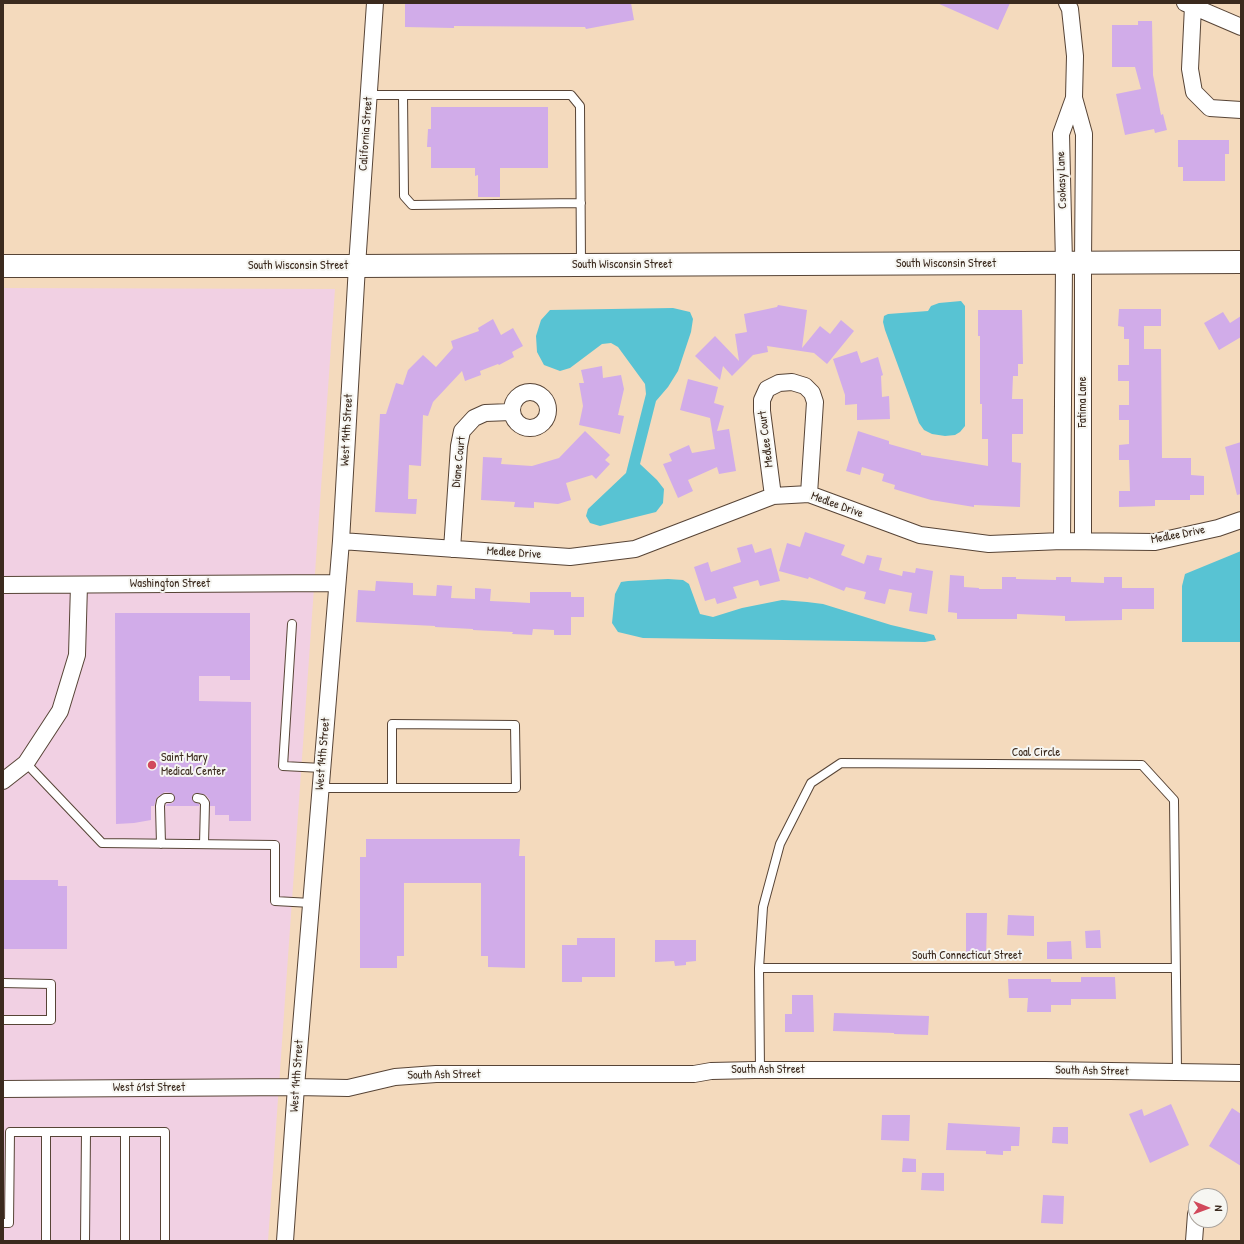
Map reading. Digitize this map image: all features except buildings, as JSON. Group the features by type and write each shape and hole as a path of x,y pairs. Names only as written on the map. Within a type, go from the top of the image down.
{"street":[{"name":"California Street","path":"357,266 375,3"},
{"name":"Csokasy Lane","path":"1067,3 1070,9 1075,56 1074,98 1084,134 1074,263"},
{"path":"1241,27 1189,5 1190,70 1194,92 1210,108 1241,110"},
{"name":"Csokasy Lane","path":"1074,98 1061,134 1074,263"},
{"name":"South Wisconsin Street","path":"3,266 1241,262"},
{"name":"Fatima Lane","path":"1062,541 1074,263"},
{"name":"Fatima Lane","path":"1074,263 1083,541"},
{"name":"West 14th Street","path":"285,1241 296,1087 338,583 357,266"},
{"name":"Medlee Court","path":"773,496 762,411 762,400 767,389 779,383 792,382 804,386 812,393 815,402 809,494"},
{"name":"Diane Court","path":"452,549 459,446 462,431 474,418 485,413 511,412"},
{"name":"Medlee Drive","path":"341,541 570,557 635,549 773,496 809,494 920,535 989,544 1062,541 1155,542 1218,528 1241,520"},
{"name":"Washington Street","path":"3,585 338,583"},
{"path":"3,781 26,763 60,711 77,655 79,585"},
{"name":"South Ash Street","path":"296,1087 348,1088 395,1077 436,1074 694,1074 711,1071 760,1070 1177,1071 1241,1073"},
{"name":"West 61st Street","path":"3,1089 296,1087"},
{"path":"1194,1241 1195,1228"}],"lane":[{"path":"369,95 571,95 580,106 582,265"},
{"path":"403,95 404,196 412,205 581,203"},
{"path":"292,624 283,766 322,768"},
{"path":"321,788 392,788 516,788 515,725 392,724 392,788"},
{"path":"26,763 102,843 275,845 275,901 311,903"},
{"name":"Coal Circle","path":"760,1070 759,968 763,907 780,844 811,783 841,763 1142,765 1174,800 1177,1071"},
{"path":"160,844 161,800 170,798"},
{"path":"197,798 202,799 204,802 204,844"},
{"name":"South Connecticut Street","path":"759,968 1175,968"},
{"path":"3,983 51,984 51,1020 3,1020"},
{"path":"3,1223 9,1224 10,1132 165,1132 165,1241"},
{"path":"46,1132 46,1241"},
{"path":"85,1241 86,1132"},
{"path":"125,1132 125,1241"}],"shaded area":[{"name":"Saint Mary Medical Center","path":"3,288 335,289 268,1241 3,1241"}],"water":[{"path":"961,301 965,306 965,426 955,435 945,436 932,434 924,430 919,423 885,330 883,322 884,316 888,314 928,311 931,306 939,303"},
{"path":"673,308 690,312 693,319 691,332 678,371 668,387 656,401 640,464 664,489 663,503 656,512 600,526 590,523 586,516 588,509 626,473 646,394 645,384 618,347 611,343 602,344 570,368 560,371 544,365 537,352 536,336 541,320 550,310"},
{"path":"1241,551 1241,642 1182,642 1182,586 1185,574"},
{"path":"668,579 683,580 689,584 700,614 713,617 742,608 782,600 807,602 823,604 891,625 934,635 936,640 925,642 643,638 618,632 612,623 615,594 621,582"}],"place":[{"name":"Saint Mary Medical Center","path":"152,765"}]}
